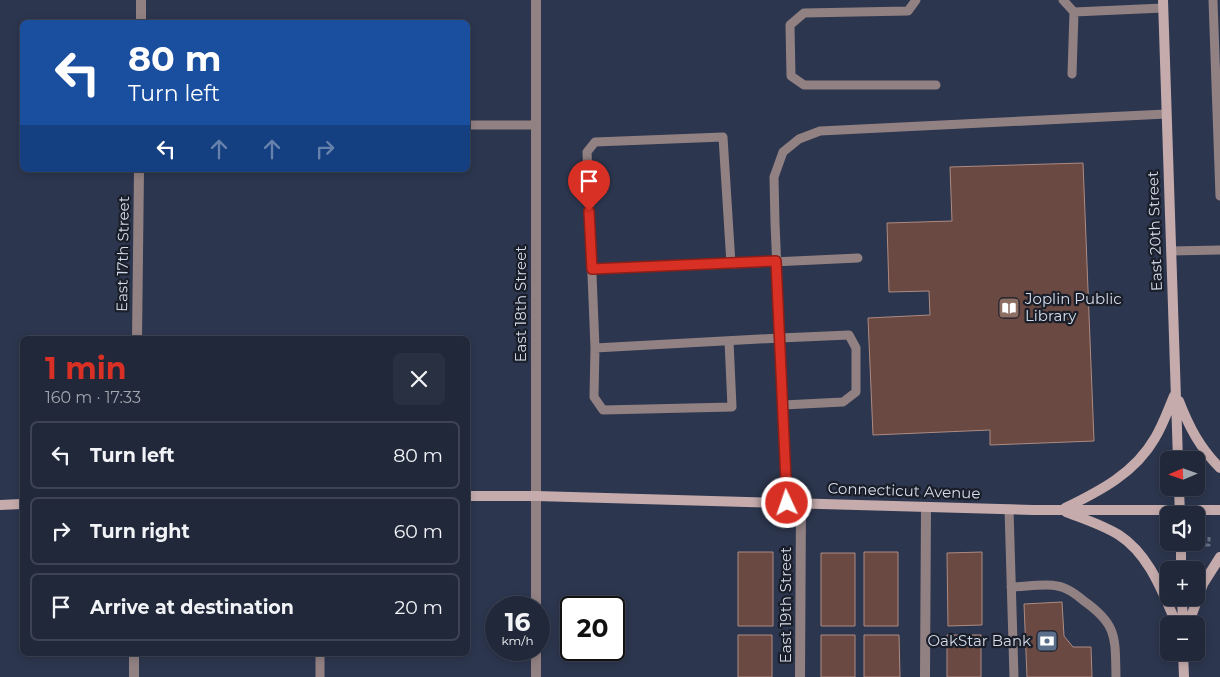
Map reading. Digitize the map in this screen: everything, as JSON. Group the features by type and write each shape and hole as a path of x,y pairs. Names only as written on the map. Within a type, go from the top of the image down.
{"main road":[{"name":"East 20th Street","path":"1163,4 1178,451"},
{"path":"1176,393 1192,434 1206,454 1220,468"},
{"path":"1061,510 1108,486 1139,461 1156,437 1176,393"},
{"name":"Connecticut Avenue","path":"470,496 536,496 1160,512"},
{"path":"0,505 20,504"},
{"path":"1061,510 1120,536 1129,543 1151,570 1173,616"},
{"name":"Connecticut Avenue","path":"1205,511 1220,510"},
{"path":"1191,616 1203,584 1220,556"},
{"path":"1184,661 1184,677"}],"street":[{"path":"141,0 141,20"},
{"name":"East 18th Street","path":"536,0 536,596"},
{"name":"East 17th Street","path":"137,336 139,172"},
{"name":"East 19th Street","path":"800,677 801,503"},
{"path":"925,677 926,507"},
{"path":"134,656 134,677"},
{"path":"536,661 536,677"}],"lane":[{"path":"916,0 908,11 804,13 790,25 791,76 804,85 936,85"},
{"path":"1063,0 1074,12 1072,74"},
{"path":"1213,0 1220,196"},
{"path":"1074,12 1163,4"},
{"path":"787,503 774,177 783,152 799,139 820,131 1166,114"},
{"path":"470,125 536,125"},
{"path":"729,341 732,407 603,410 594,396 595,348 587,152 595,142 723,137 731,264"},
{"path":"1171,252 1220,250"},
{"path":"592,269 858,258"},
{"path":"595,348 849,335 856,348 856,392 843,402 783,405"},
{"path":"1009,509 1014,677"},
{"path":"1011,587 1058,586 1077,595 1098,610 1108,622 1115,641 1116,677"},
{"path":"320,656 320,677"}],"path":[{"path":"1206,545 1209,545 1209,537"}],"building":[{"name":"Joplin Public Library","path":"1083,163 1094,441 990,445 990,430 873,435 868,318 930,315 929,291 889,292 887,223 952,221 950,167"},
{"path":"738,552 773,552 773,626 738,626"},
{"path":"864,552 898,552 898,626 864,626"},
{"path":"982,552 982,625 948,626 947,553"},
{"path":"821,553 855,553 855,626 821,626"},
{"name":"OakStar Bank","path":"1062,602 1064,636 1073,647 1091,647 1092,677 1027,677 1024,604"},
{"path":"738,635 772,635 772,677 738,677"},
{"path":"821,635 855,635 855,677 821,677"},
{"path":"864,635 899,635 900,677 864,677"},
{"path":"947,635 981,635 981,677 947,677"}],"place":[{"name":"Joplin Public Library","path":"1009,308"},
{"name":"OakStar Bank","path":"1047,641"}],"route":[{"path":"589,211 592,269 776,261 787,503"}]}
